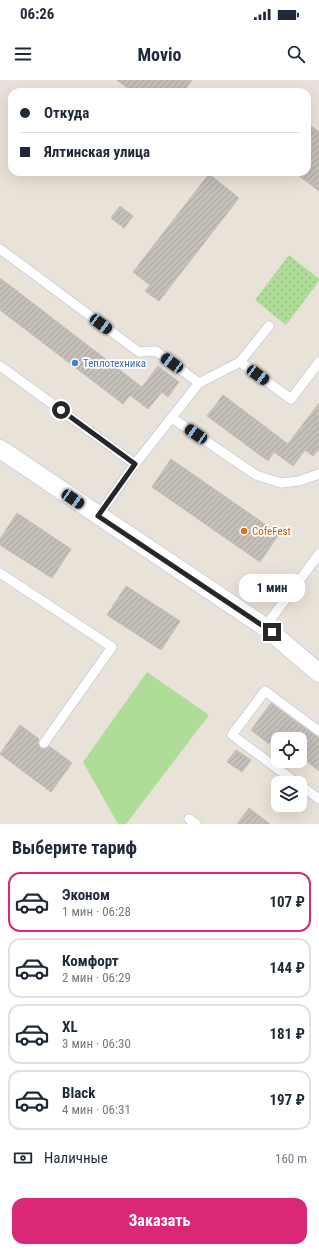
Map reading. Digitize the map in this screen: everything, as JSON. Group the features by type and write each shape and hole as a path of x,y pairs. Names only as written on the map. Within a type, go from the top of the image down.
{"street":[{"path":"0,449 265,627 319,673"}],"lane":[{"path":"0,249 139,352 156,351 199,383"},
{"path":"98,516 135,464 199,383 240,362 269,326"},
{"path":"240,362 291,400 319,362"},
{"path":"0,366 135,464"},
{"path":"172,418 256,475 281,483 299,481 319,474"},
{"path":"265,627 319,554"},
{"path":"0,574 112,647 44,743"},
{"path":"288,776 232,735 265,691 319,731"},
{"path":"307,790 319,799"}],"green space":[{"path":"289,255 319,279 319,281 286,325 255,300"},
{"path":"147,672 209,715 126,824 118,824 83,762"}],"building":[{"path":"117,80 192,80 186,88 128,88"},
{"path":"311,126 319,132 319,191 299,176 311,176"},
{"path":"207,176 212,176 239,198 159,301 145,291 150,285 133,272"},
{"path":"120,206 133,216 124,228 111,218"},
{"path":"0,278 142,387 158,366 179,382 168,397 162,392 148,409 130,395 123,404 0,310"},
{"path":"223,395 288,444 319,403 319,449 313,456 305,450 293,466 274,452 268,461 207,416"},
{"path":"171,459 279,534 260,562 152,487"},
{"path":"17,513 71,549 52,578 0,545 0,539"},
{"path":"126,586 180,621 161,650 107,615"},
{"path":"271,703 319,738 319,771 307,762 307,732 271,732 271,740 269,744 251,730"},
{"path":"20,725 39,739 38,743 40,748 44,749 49,746 72,763 51,792 0,754"},
{"path":"236,750 251,760 242,772 227,762"},
{"path":"249,808 270,824 237,824"}],"place":[{"name":"Теплотехника","path":"75,363"},
{"name":"CofeFest","path":"244,531"}],"route":[{"path":"61,410 135,464 98,516 272,632"}]}
